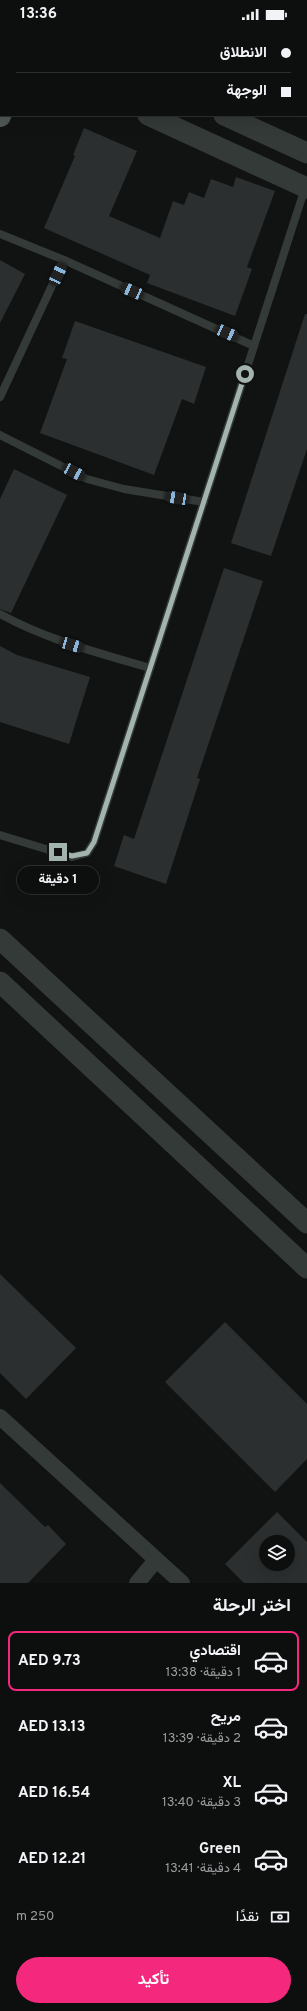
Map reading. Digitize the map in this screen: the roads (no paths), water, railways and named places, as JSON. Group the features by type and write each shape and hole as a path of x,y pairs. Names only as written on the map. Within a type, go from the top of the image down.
{"street":[{"path":"150,116 306,187"},
{"path":"226,116 307,153"},
{"path":"0,939 307,1223"},
{"path":"0,982 307,1268"},
{"path":"0,1417 182,1583"},
{"path":"137,1583 156,1560"}],"lane":[{"path":"0,834 72,856 87,853 94,842 306,187"},
{"path":"0,234 64,260 254,346"},
{"path":"0,397 64,260"},
{"path":"0,435 87,479 124,489 204,502"},
{"path":"0,614 24,627 72,645 150,668"}]}
